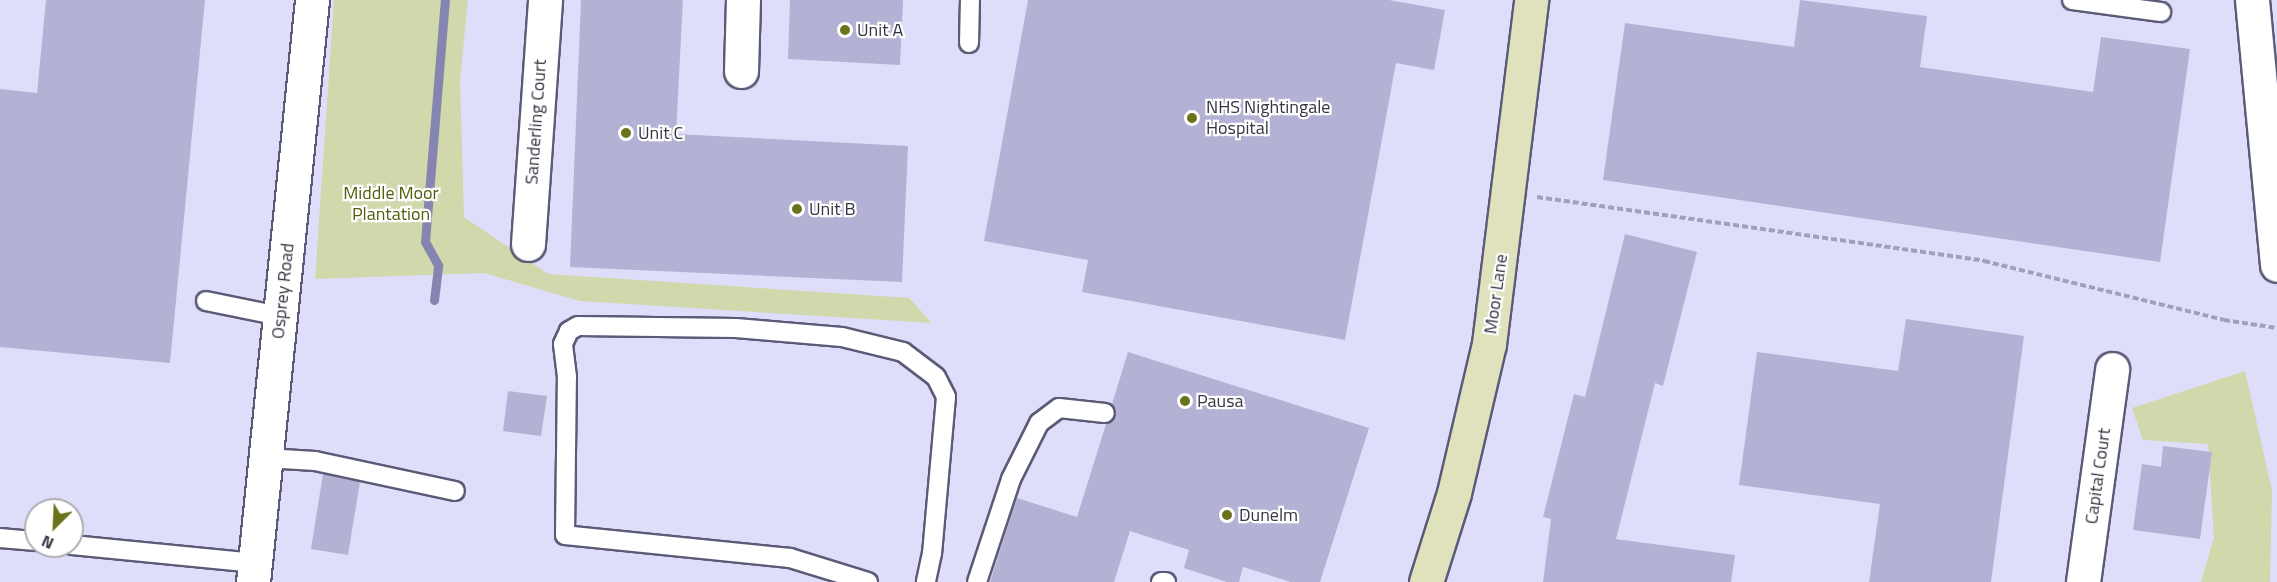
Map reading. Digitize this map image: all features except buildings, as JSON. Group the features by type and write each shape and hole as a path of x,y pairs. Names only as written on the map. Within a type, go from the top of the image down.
{"main road":[{"name":"Moor Lane","path":"1426,582 1454,493 1489,344 1510,192 1531,0"}],"street":[{"name":"Osprey Road","path":"254,573 312,0"},
{"name":"Sanderling Court","path":"528,244 545,0"},
{"path":"741,71 743,0"},
{"path":"2252,0 2267,68 2277,265"},
{"name":"Capital Court","path":"2083,582 2112,369"}],"lane":[{"path":"969,42 970,0"},
{"path":"2072,0 2161,12"},
{"path":"206,301 280,316"},
{"path":"868,582 790,558 565,535 567,377 563,344 569,331 578,326 736,328 842,337 903,352 936,377 946,397 932,554 926,582"},
{"path":"977,582 1011,479 1039,423 1059,408 1105,412"},
{"path":"266,458 315,460 455,491"},
{"path":"0,538 24,540"},
{"path":"84,547 254,573"},
{"path":"1161,582 1166,582"}],"path":[{"path":"1510,192 1579,205 1984,261 2224,320 2277,328"}],"green space":[{"name":"Middle Moor Plantation","path":"334,0 468,0 460,80 464,217 548,274 909,298 932,323 580,301 484,273 315,279"},
{"path":"2245,371 2272,490 2270,582 2201,582 2214,537 2208,444 2143,440 2132,408"}],"waterway":[{"path":"434,300 438,265 425,242 445,0"}],"place":[{"name":"Unit A","path":"845,30"},
{"name":"NHS Nightingale Hospital","path":"1192,118"},
{"name":"Unit C","path":"626,133"},
{"name":"Unit B","path":"797,209"},
{"name":"Pausa","path":"1185,401"},
{"name":"Dunelm","path":"1227,515"}]}
